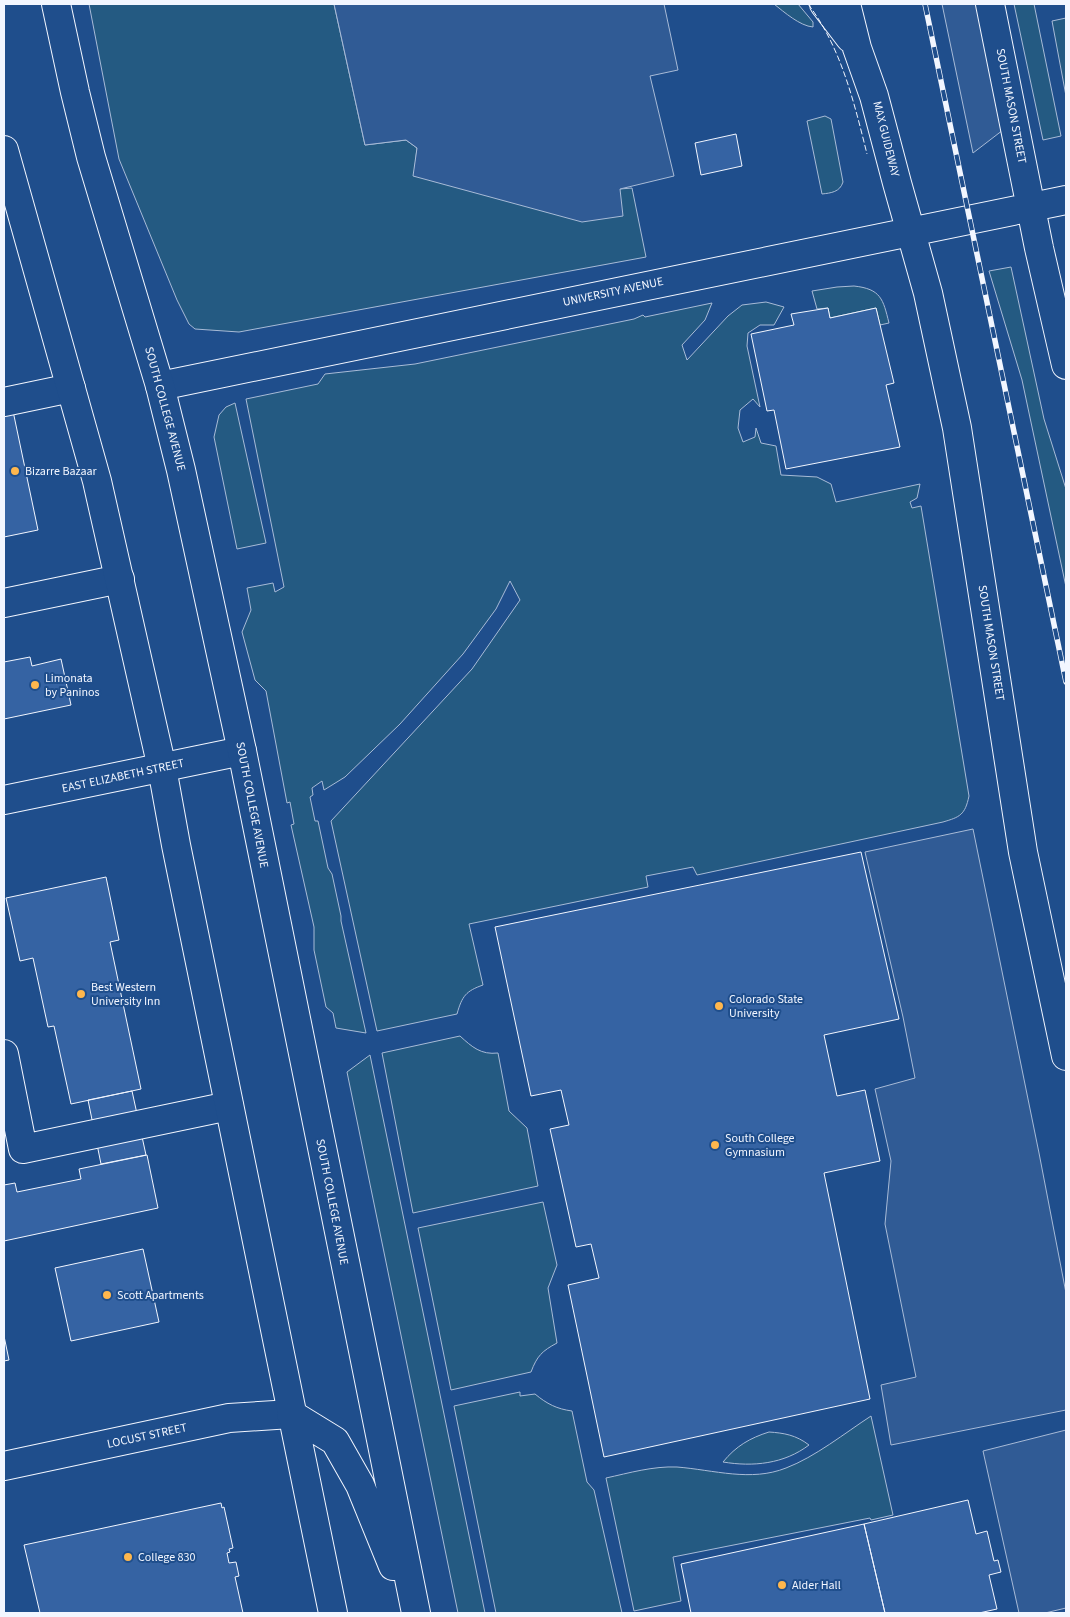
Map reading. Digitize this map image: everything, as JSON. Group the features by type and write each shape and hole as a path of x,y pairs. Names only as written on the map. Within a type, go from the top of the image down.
{"main road":[{"name":"SOUTH COLLEGE AVENUE","path":"56,4 91,157 160,386 181,470 242,750 414,1613"},
{"name":"MAX GUIDEWAY","path":"824,4 857,48"},
{"name":"MAX GUIDEWAY","path":"846,4 857,48 874,96 911,232"},
{"name":"SOUTH MASON STREET","path":"990,4 1042,263 1066,365"},
{"path":"4,150 97,481 120,579 162,768 291,1414 333,1613"},
{"name":"UNIVERSITY AVENUE","path":"160,386 1066,200"},
{"name":"SOUTH MASON STREET","path":"911,232 928,293 957,428 1023,852 1066,1056"},
{"path":"4,402 71,388"},
{"path":"4,603 120,579"},
{"name":"EAST ELIZABETH STREET","path":"4,800 242,750"},
{"path":"4,1054 11,1125 22,1149 229,1106"},
{"path":"291,1414 335,1441 360,1485 414,1613"},
{"name":"LOCUST STREET","path":"4,1466 229,1418 291,1414"}],"shaded area":[{"path":"89,4 334,4 365,145 406,140 417,148 414,176 620,189 632,188 646,257 239,332 195,329 189,324 177,300 119,159"},
{"path":"334,4 664,4 678,70 650,76 674,176 620,189 623,216 582,222 413,176 417,148 406,140 365,145"},
{"path":"774,4 798,4 813,22 813,27 787,15"},
{"path":"942,4 976,4 1003,130 973,153"},
{"path":"1014,4 1034,4 1061,136 1043,140"},
{"path":"1066,18 1066,96 1052,21"},
{"path":"825,116 831,119 843,182 837,190 822,194 807,121"},
{"path":"1011,267 1044,419 1066,489 1066,587 1022,380 989,271"},
{"path":"854,286 870,290 879,297 885,308 889,323 880,325 876,308 830,318 828,308 817,309 812,291"},
{"path":"766,302 784,307 774,325 760,325 748,333 747,346 760,407 753,399 740,410 738,428 743,442 755,437 756,428 761,443 776,446 781,475 817,477 831,484 836,502 920,484 917,498 910,502 912,508 921,506 969,796 966,807 958,817 943,822 697,875 693,867 646,876 648,887 469,924 483,985 466,995 457,1014 377,1031 331,821 472,669 520,600 510,581 496,609 463,654 400,724 345,777 324,790 322,781 312,788 313,795 310,797 315,821 318,821 328,868 332,874 366,1033 336,1028 333,1013 326,1007 314,950 314,927 291,825 294,824 290,802 287,803 266,691 255,680 242,632 251,610 247,588 273,583 275,592 284,587 246,399 318,384 325,374 415,364 634,319 643,315 645,317 712,303 705,320 682,345 687,360 728,316 742,305"},
{"path":"235,403 266,543 237,549 214,437 219,415 226,407"},
{"path":"973,829 1066,1293 1066,1410 891,1445 881,1385 916,1377 885,1224 891,1161 875,1089 915,1078 865,852"},
{"path":"460,1036 477,1049 487,1053 498,1053 509,1111 527,1128 538,1186 413,1213 382,1053"},
{"path":"370,1055 485,1613 458,1613 347,1072"},
{"path":"543,1202 557,1265 548,1288 557,1343 541,1354 531,1372 451,1390 418,1228"},
{"path":"520,1392 520,1396 535,1394 552,1406 572,1411 587,1482 594,1490 622,1613 496,1613 454,1406"},
{"path":"871,1416 893,1515 673,1557 681,1601 634,1611 606,1478 641,1470 668,1467 746,1475 773,1472 808,1458"},
{"path":"1066,1430 1066,1608 1045,1613 1019,1613 983,1451"},
{"path":"769,1432 790,1435 809,1445 779,1460 757,1464 723,1462 744,1443"}],"building":[{"path":"736,134 742,166 701,175 695,143"},
{"path":"828,308 830,318 876,308 894,383 886,385 900,447 786,469 774,410 767,411 751,334 794,325 791,314"},
{"name":"Bizarre Bazaar","path":"13,411 38,530 4,537 4,413"},
{"name":"Limonata by Paninos","path":"30,657 32,666 61,659 71,705 4,719 4,662"},
{"name":"South College Gymnasium","path":"861,852 899,1019 824,1035 837,1096 865,1090 880,1161 824,1173 870,1399 604,1457 568,1285 599,1278 591,1244 576,1247 550,1129 569,1125 561,1090 531,1096 495,927"},
{"name":"Best Western University Inn","path":"106,877 119,940 110,942 141,1089 71,1104 54,1026 48,1027 33,958 20,961 6,898"},
{"path":"132,1091 146,1155 101,1164 88,1100"},
{"path":"147,1155 158,1208 4,1241 4,1185 15,1183 17,1192 81,1179 79,1169"},
{"name":"Scott Apartments","path":"143,1249 159,1322 71,1341 55,1268"},
{"path":"4,1336 9,1360 4,1361"},
{"path":"968,1500 976,1534 987,1531 994,1561 998,1560 1001,1572 989,1575 997,1609 979,1613 885,1613 864,1524"},
{"name":"College 830","path":"221,1503 222,1508 224,1507 233,1548 229,1549 230,1552 227,1553 229,1563 236,1562 239,1576 235,1577 243,1613 40,1613 24,1545"},
{"name":"Alder Hall","path":"864,1524 885,1613 691,1613 681,1564"}],"railway":[{"path":"925,4 1066,682"}],"fence":[{"path":"808,4 829,38 838,57 857,115 867,154"}],"place":[{"name":"Bizarre Bazaar","path":"15,471"},
{"name":"Limonata by Paninos","path":"35,685"},
{"name":"Best Western University Inn","path":"81,994"},
{"name":"Colorado State University","path":"719,1006"},
{"name":"South College Gymnasium","path":"715,1145"},
{"name":"Scott Apartments","path":"107,1295"},
{"name":"College 830","path":"128,1557"},
{"name":"Alder Hall","path":"782,1585"}]}
